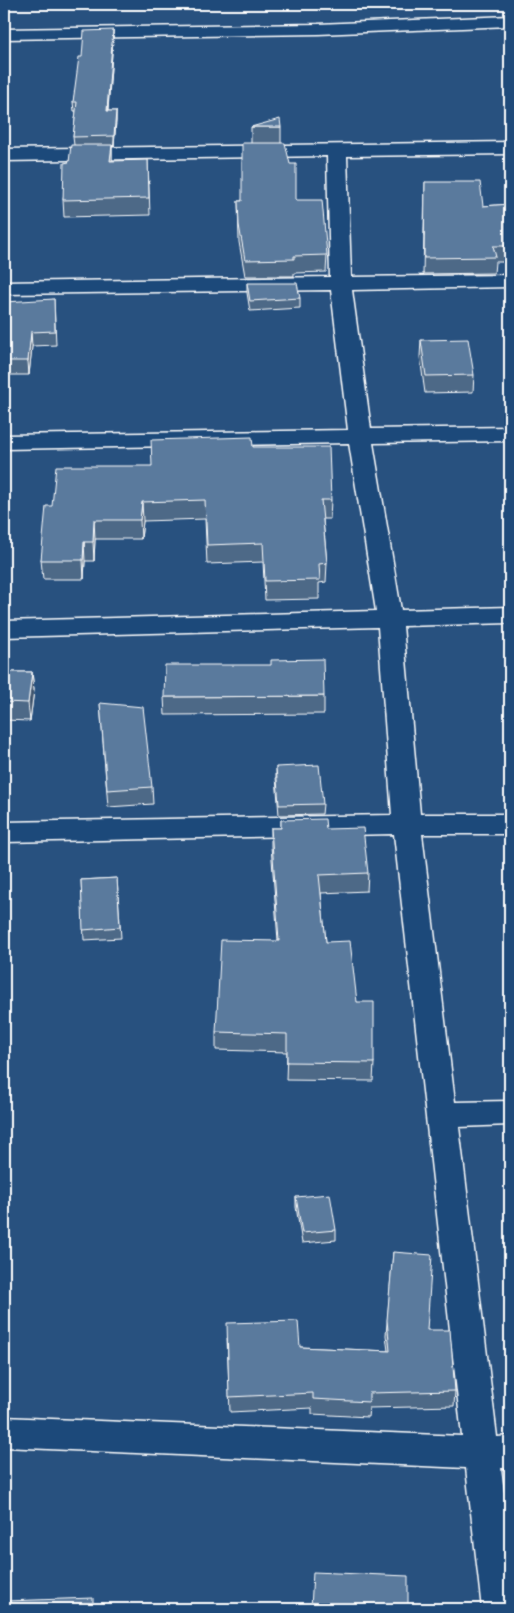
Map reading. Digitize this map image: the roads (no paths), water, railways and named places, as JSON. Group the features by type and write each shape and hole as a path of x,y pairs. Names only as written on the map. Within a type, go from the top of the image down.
{"street":[{"path":"4,34 318,29 510,21"},
{"path":"4,155 510,148"},
{"path":"337,150 341,283 360,437 390,618 407,824 440,1114 496,1452 500,1609"},
{"path":"4,288 510,281"},
{"path":"4,442 510,434"},
{"path":"4,629 510,615"},
{"path":"4,832 407,824 510,824"},
{"path":"440,1114 510,1113"},
{"path":"4,1432 496,1452"}]}
